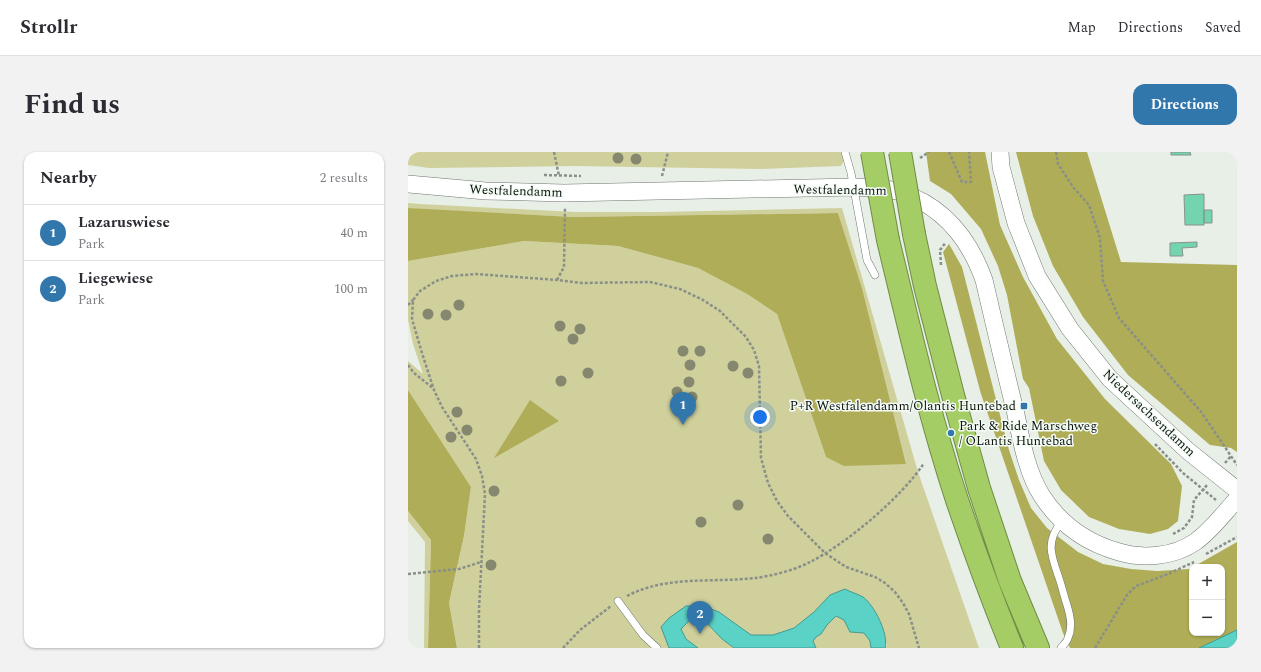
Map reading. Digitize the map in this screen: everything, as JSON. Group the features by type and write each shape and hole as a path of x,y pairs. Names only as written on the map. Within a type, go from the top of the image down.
{"highway":[{"path":"872,152 888,240 930,411 957,499 988,588 1012,648"},
{"path":"900,152 914,234 925,286 953,395 979,488 1010,581 1038,648"}],"street":[{"name":"Niedersachsendamm","path":"1000,152 1001,167 1016,223 1037,276 1070,330 1110,379 1188,451 1237,490"},
{"name":"Westfalendamm","path":"408,184 486,190 564,193 854,187 899,192 935,210 946,219 966,241 978,264 984,280 1032,476 1041,495 1062,521 1074,531 1106,548 1127,554 1149,556 1182,549 1194,542 1221,517 1237,499"}],"lane":[{"path":"845,152 854,187 867,260 875,275"},
{"path":"1061,648 1068,639 1070,617 1051,556 1051,543 1055,530 1062,521"},
{"path":"618,602 643,635 658,648"}],"path":[{"path":"554,152 566,205 564,267 557,280"},
{"path":"662,176 668,152"},
{"path":"949,152 962,182 971,182 969,152"},
{"path":"1056,152 1058,164 1073,187 1089,205 1100,238 1103,281 1119,318 1202,413 1237,466"},
{"path":"408,305 420,291 436,281 452,276 476,274 582,283 650,282 680,289 703,300 720,311 746,337 754,350 759,366 761,458 768,484 777,501 788,516 825,553 846,567 875,577 895,592 909,614 919,648"},
{"path":"413,300 412,319 434,390 442,407 476,459 482,476 485,494 481,562 479,648"},
{"path":"408,365 414,373 434,390"},
{"path":"563,648 580,630 618,602 629,595 646,588 666,582 757,578 784,572 810,562 845,540 876,514 918,472 924,463"},
{"path":"1169,537 1184,528 1192,517 1194,500 1203,490"},
{"path":"1202,557 1237,537"},
{"path":"1095,648 1127,594 1136,586 1190,565 1196,561"},
{"path":"408,574 458,569 481,562"}],"green space":[{"path":"408,152 848,152 848,154 841,166 761,169 574,166 429,168 408,165"},
{"path":"408,203 575,212 659,212 842,208 918,472 979,648 885,648 887,644 830,595 814,612 794,628 773,635 751,635 719,612 703,606 661,627 669,648 457,648 449,603 464,536 471,487 408,390 408,361 423,374 413,344 408,320 408,261 524,241 618,246 698,268 747,294 777,314 826,457 906,464 862,288 838,213 573,217 418,209 408,208"},
{"path":"408,511 431,540 428,648 424,648 425,542 408,521"},
{"path":"836,616 844,620 850,632 864,633 870,641 871,648 816,648 813,641"},
{"path":"690,620 705,621 722,639 734,648 698,648 686,639 681,629"}],"shaded area":[{"path":"926,152 985,152 1000,225 1023,277 1057,339 1105,399 1171,464 1182,486 1178,521 1168,529 1150,534 1119,529 1089,517 1061,490 1044,461 1029,388 1023,379 1007,295 998,266 981,229 951,194 930,181"},
{"path":"1016,152 1087,152 1121,262 1237,265 1237,452 1231,448 1210,445 1128,375 1083,317 1053,266 1033,216"},
{"path":"408,208 573,217 838,213 862,288 906,464 844,466 826,457 777,314 747,294 698,268 618,246 524,241 408,261"},
{"path":"949,244 962,267 1009,450 1019,480 1031,508 1047,528 1078,552 1103,564 1131,569 1157,571 1189,569 1189,636 1224,636 1199,648 1070,648 1063,633 981,394 943,252"},
{"path":"408,390 471,487 464,536 449,603 457,648 428,648 431,540 408,511"},
{"path":"530,400 559,421 494,458"},
{"path":"1237,542 1237,630 1225,636 1225,564 1198,564"}],"water":[{"path":"845,589 863,597 872,606 883,628 886,642 885,648 871,648 870,641 864,633 850,632 844,620 836,616 813,641 816,648 734,648 722,639 705,621 690,620 681,629 686,639 698,648 669,648 661,627 669,618 686,606 703,606 719,612 751,635 773,635 794,628 814,612 830,595"},
{"path":"1237,630 1237,648 1199,648 1225,636"}],"building":[{"path":"1171,152 1190,152 1191,155 1171,155"},
{"path":"1204,194 1204,225 1185,225 1184,195"},
{"path":"1204,210 1212,210 1212,223 1204,223"},
{"path":"1197,242 1197,247 1182,248 1183,256 1170,256 1170,243"}],"place":[{"name":"P+R Westfalendamm/Olantis Huntebad","path":"1024,406"},
{"name":"Lazaruswiese","path":"683,425"},
{"name":"Park & Ride Marschweg / OLantis Huntebad","path":"951,433"},
{"name":"Liegewiese","path":"700,634"}]}
